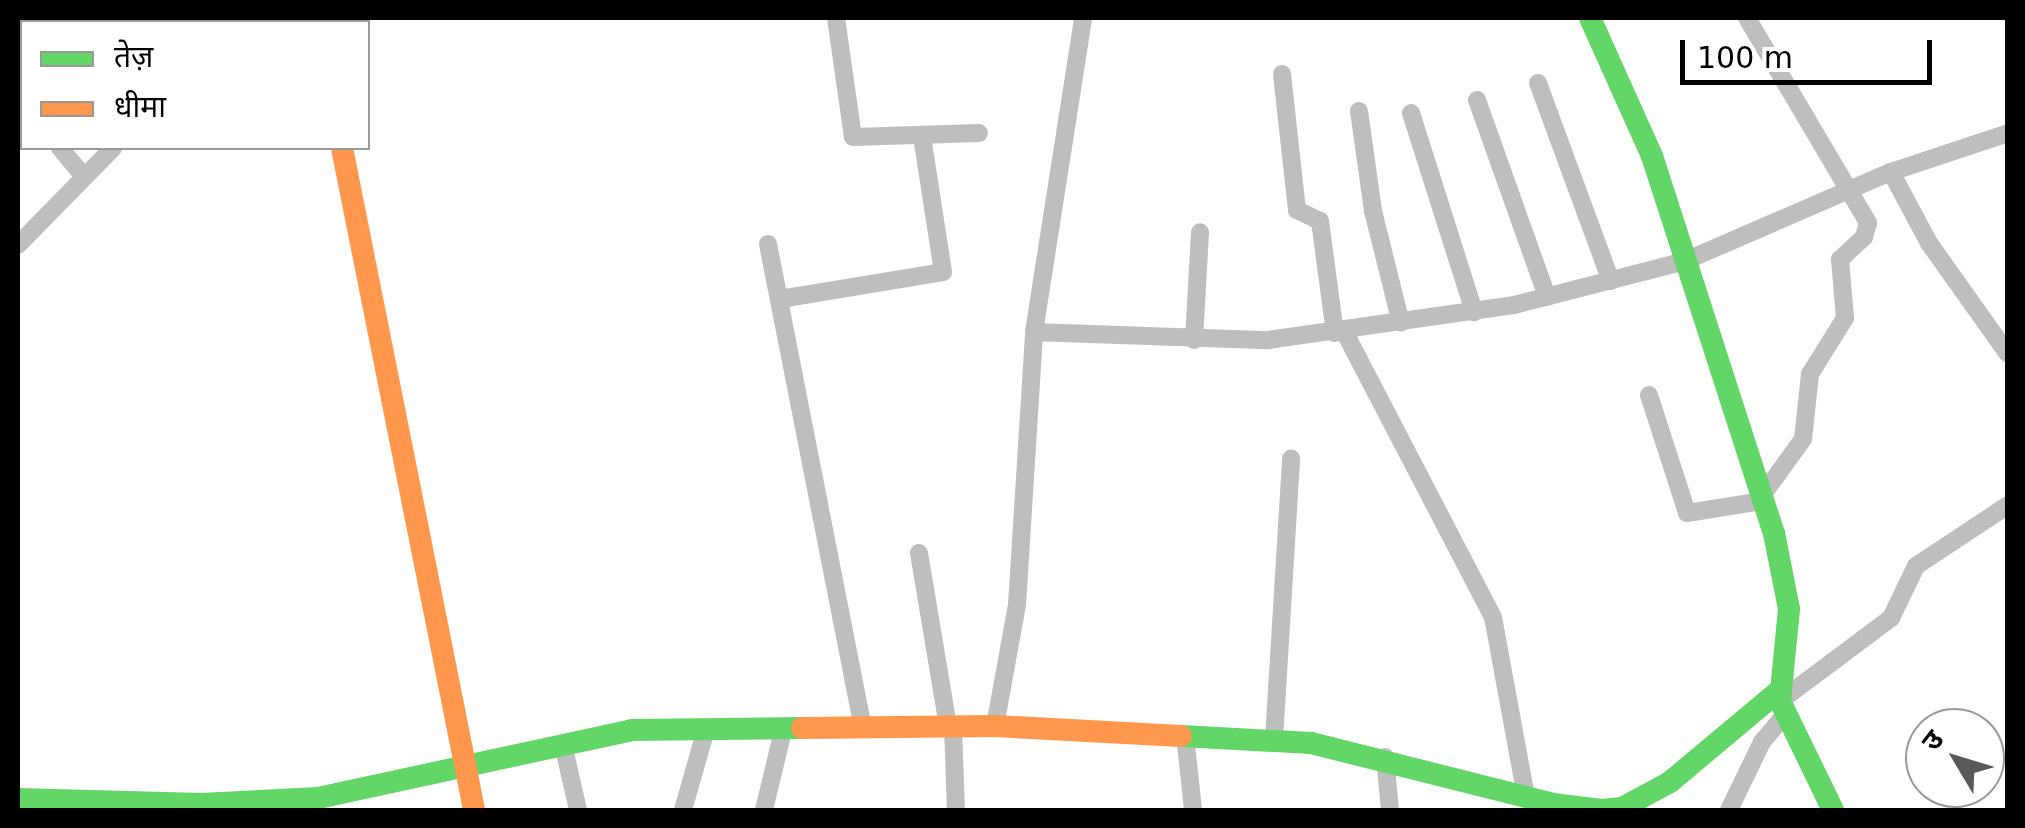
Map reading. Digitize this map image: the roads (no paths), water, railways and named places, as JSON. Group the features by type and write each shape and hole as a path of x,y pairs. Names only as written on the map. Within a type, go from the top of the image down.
{"street":[{"path":"836,18 853,137 979,133"},
{"path":"995,726 1017,605 1034,332 1083,18"},
{"path":"1590,18 1652,156 1762,499 1789,608 1781,702 1729,810"},
{"path":"1649,395 1687,513 1762,499 1803,439 1810,374 1845,318 1838,267 1868,230 1849,189 1747,18"},
{"path":"18,49 18,62"},
{"path":"1282,74 1297,210 1320,218 1339,332 1493,616 1526,797"},
{"path":"1538,83 1611,282"},
{"path":"1477,100 1547,297"},
{"path":"1359,111 1372,211 1400,323"},
{"path":"1411,113 1474,312"},
{"path":"1034,332 1194,340 1339,332 1474,312 1685,262 1891,172 2008,133"},
{"path":"780,299 943,272 922,136"},
{"path":"62,150 83,175"},
{"path":"18,244 110,150"},
{"path":"342,150 474,810"},
{"path":"1891,172 1930,243 2008,354"},
{"path":"1194,340 1200,232"},
{"path":"768,244 863,727"},
{"path":"1274,739 1291,459"},
{"path":"18,800 280,801 465,767 632,730 995,726 1274,739 1385,757 1583,809 1622,808 1670,782 1896,613 1916,566 2008,506"},
{"path":"920,553 951,726 956,810"},
{"path":"1781,702 1832,810"},
{"path":"683,810 706,728"},
{"path":"764,810 784,728"},
{"path":"1185,735 1193,810"},
{"path":"563,744 578,810"},
{"path":"1385,757 1390,810"}]}
